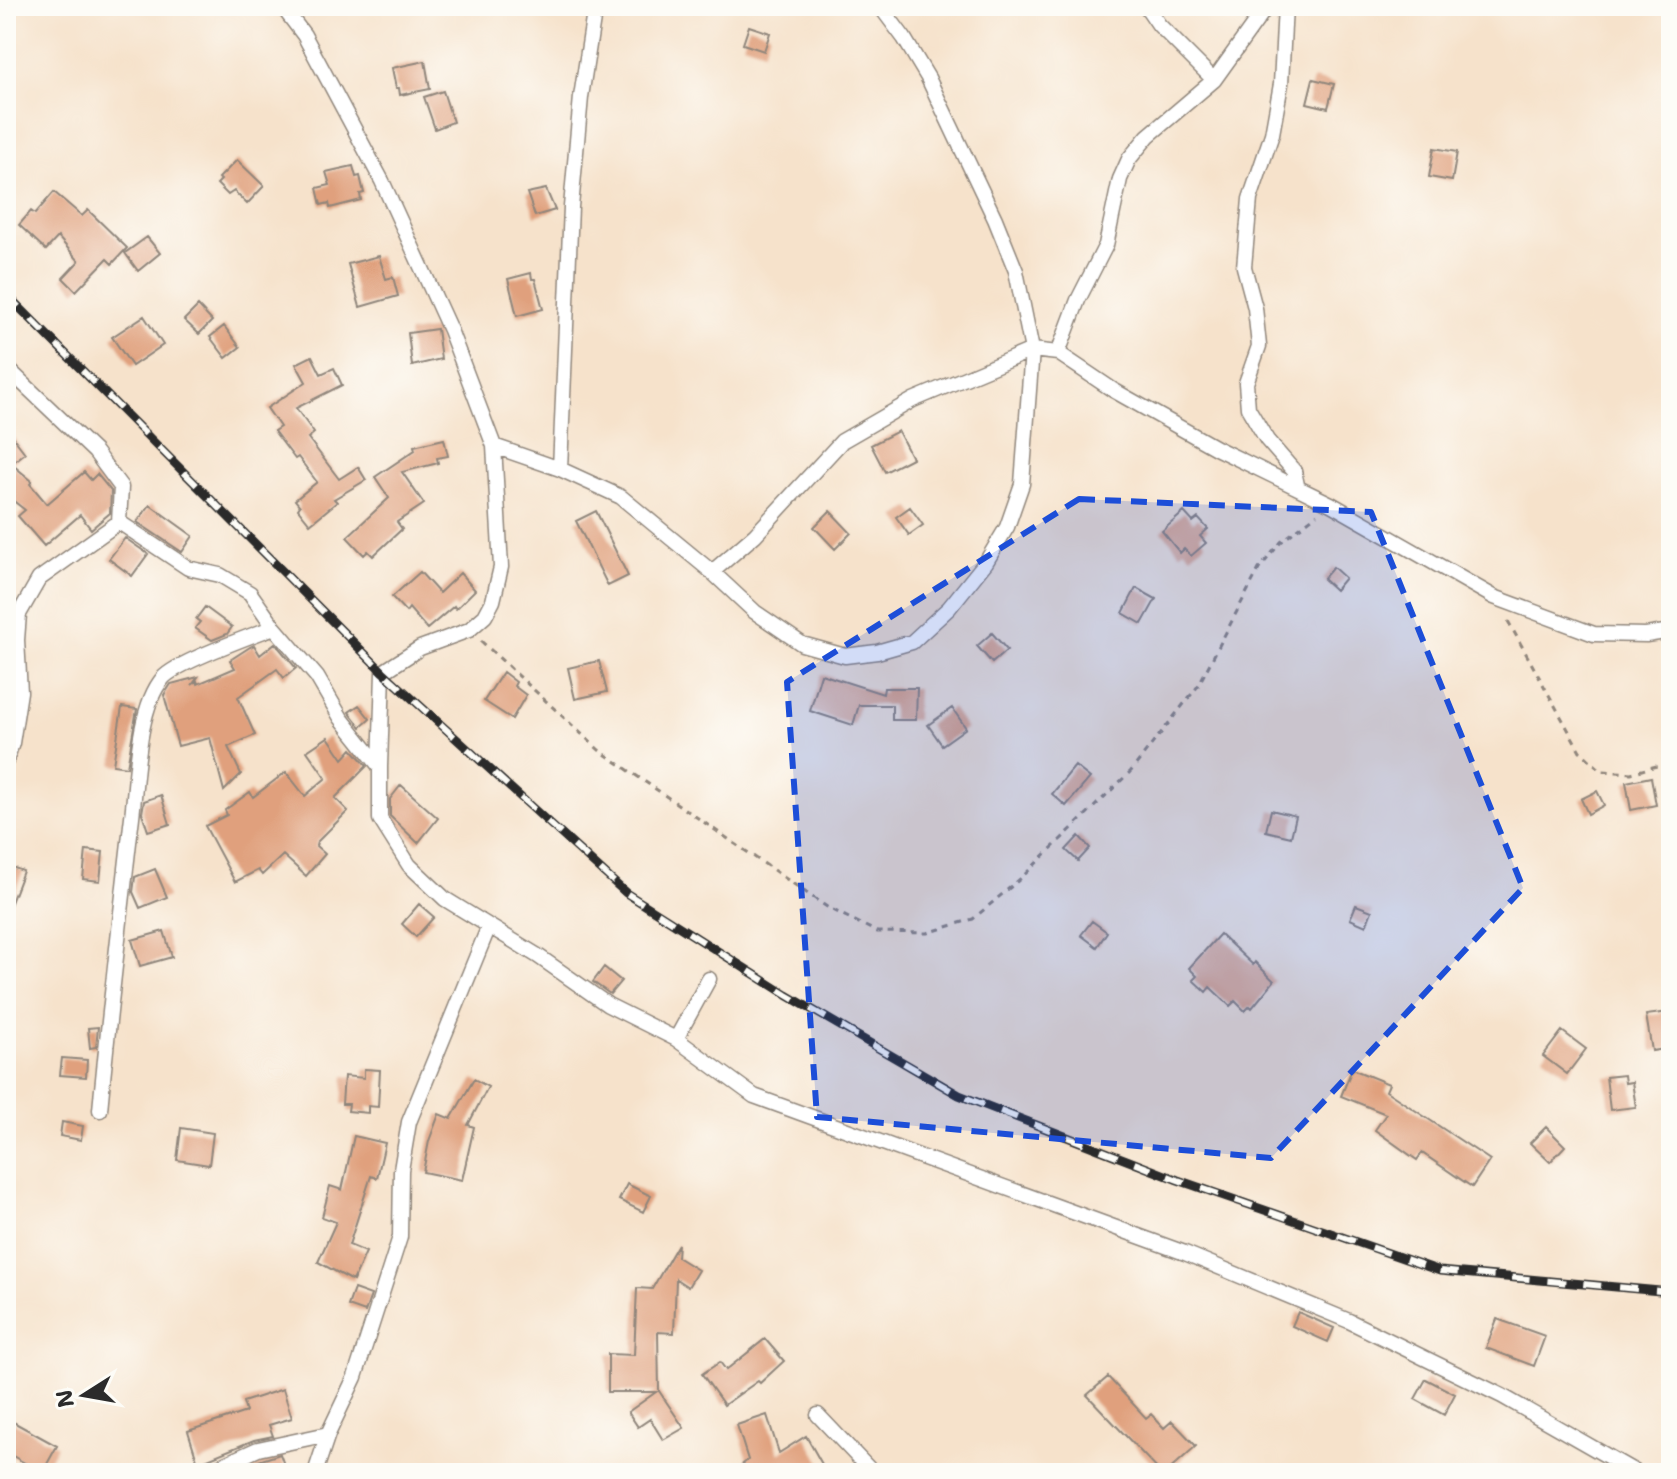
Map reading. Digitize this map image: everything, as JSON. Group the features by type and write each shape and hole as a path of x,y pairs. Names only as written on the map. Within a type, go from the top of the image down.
{"street":[{"path":"282,6 304,35 382,181 450,330 494,446 501,567 489,609 469,630 420,648 383,672 380,819 409,865 445,899 538,956 608,1005 676,1039 754,1096 1185,1253 1349,1321 1502,1396 1637,1473"},
{"path":"560,469 571,207 581,97 595,6"},
{"path":"494,446 560,469 621,497 755,612 802,644 845,656 877,652 912,642 949,608 986,562 1007,527 1022,484 1032,350 1016,271 995,219 928,78 880,6"},
{"path":"1146,6 1159,25 1214,80"},
{"path":"1058,353 1078,300 1106,245 1120,179 1129,159 1148,136 1214,80 1267,6"},
{"path":"1285,6 1281,84 1272,134 1250,199 1244,267 1255,308 1259,346 1246,383 1248,408 1267,440 1294,471 1297,485"},
{"path":"712,572 755,535 842,441 913,400 975,371 1032,350 1058,353 1113,390 1190,434 1297,485 1494,597 1594,634 1646,635 1671,631"},
{"path":"6,367 95,452 121,487 119,522"},
{"path":"119,522 188,568 220,575 250,593 274,627 317,677 341,718 380,767"},
{"path":"6,761 20,692 19,614 39,579 119,522"},
{"path":"100,1110 143,730 153,693 165,675 206,654 274,627"},
{"path":"315,1473 328,1434 355,1377 400,1237 401,1170 409,1122 489,926"},
{"path":"676,1039 709,979"},
{"path":"818,1415 873,1473"},
{"path":"205,1473 258,1449 328,1434"}],"path":[{"path":"469,630 599,750 827,907 877,932 927,933 973,919 1020,879 1131,771 1198,686 1259,569 1281,542 1331,504"},
{"path":"1494,597 1580,751 1602,771 1631,773 1671,762"}],"highlighted area":[{"path":"1079,499 1371,512 1523,888 1271,1158 817,1117 787,682"}],"building":[{"path":"749,26 770,33 764,51 743,44"},
{"path":"425,61 430,89 400,95 392,68"},
{"path":"1313,79 1334,84 1328,108 1307,103"},
{"path":"443,91 453,122 435,129 424,97"},
{"path":"1434,148 1457,152 1452,181 1429,177"},
{"path":"237,160 264,186 247,204 234,191 228,195 217,184"},
{"path":"353,166 356,177 360,176 364,193 360,194 361,200 330,208 329,203 321,205 317,188 330,185 326,172"},
{"path":"546,189 555,210 535,216 527,193"},
{"path":"54,192 82,216 88,210 127,248 112,264 107,259 76,291 63,278 79,261 58,237 46,250 19,225 31,211 35,214"},
{"path":"147,237 160,253 138,271 125,253"},
{"path":"379,256 386,279 393,277 398,296 360,307 348,264"},
{"path":"531,273 543,309 517,316 508,279"},
{"path":"198,306 212,321 199,334 184,320"},
{"path":"144,316 163,345 132,366 112,337"},
{"path":"224,326 240,347 226,358 210,337"},
{"path":"437,329 441,359 412,366 408,333"},
{"path":"312,356 321,374 334,368 342,385 296,408 314,433 308,438 339,479 358,467 366,480 334,499 337,502 310,524 295,500 317,482 274,431 280,427 267,408 306,382 296,364"},
{"path":"6,428 25,453 6,468"},
{"path":"898,431 912,458 885,472 871,445"},
{"path":"444,439 448,456 437,458 438,463 402,472 424,504 397,522 402,529 373,556 368,551 364,555 347,537 389,498 375,477 415,450 414,446"},
{"path":"14,466 32,481 30,484 47,504 84,472 91,480 97,474 111,491 110,513 91,529 80,515 44,546 18,516 25,510 6,495 6,476"},
{"path":"150,505 193,536 182,552 137,522"},
{"path":"910,507 923,525 909,535 896,517"},
{"path":"596,511 628,576 608,586 576,521"},
{"path":"830,511 851,533 835,549 814,527"},
{"path":"1184,512 1193,522 1198,518 1208,529 1200,536 1206,543 1191,556 1184,549 1180,553 1162,531"},
{"path":"125,538 148,554 132,576 109,559"},
{"path":"1333,567 1345,578 1335,590 1323,579"},
{"path":"420,572 439,593 460,573 475,590 456,609 454,606 427,629 409,608 406,612 392,597"},
{"path":"1136,588 1156,599 1142,624 1123,613"},
{"path":"205,607 232,627 227,634 212,640 195,628 200,622 196,619"},
{"path":"992,633 1007,650 992,663 977,646"},
{"path":"275,643 296,668 284,678 277,669 238,697 255,735 228,747 241,774 224,791 210,738 178,746 164,695 171,684 198,677 192,685 197,681 198,684 235,668 230,660 254,645 260,655"},
{"path":"599,661 607,692 575,699 568,668"},
{"path":"503,672 526,695 512,719 484,701"},
{"path":"821,674 883,694 884,688 917,688 916,720 892,720 892,705 859,705 853,725 810,711"},
{"path":"359,705 370,719 361,727 349,712"},
{"path":"122,707 137,709 127,767 113,765"},
{"path":"952,708 966,728 942,745 928,725"},
{"path":"328,737 343,759 352,749 367,766 335,798 348,811 317,842 316,846 325,854 306,876 283,855 262,875 258,870 235,882 205,826 227,815 225,810 250,792 253,797 286,772 305,796 326,778 307,751"},
{"path":"1075,766 1090,778 1066,806 1052,794"},
{"path":"1651,777 1656,805 1631,810 1626,782"},
{"path":"401,785 438,818 418,843 390,816 390,799"},
{"path":"1597,791 1604,805 1588,814 1581,799"},
{"path":"161,795 170,824 148,831 142,813 144,801"},
{"path":"1271,810 1296,816 1291,837 1266,831"},
{"path":"1079,836 1090,848 1078,861 1066,850"},
{"path":"86,850 103,852 100,881 83,879"},
{"path":"6,865 23,871 7,913 6,913"},
{"path":"155,869 167,897 140,908 133,892 135,877"},
{"path":"419,904 434,917 416,937 402,924"},
{"path":"1356,905 1372,911 1366,926 1350,919"},
{"path":"1092,921 1107,932 1097,947 1081,935"},
{"path":"164,931 172,957 140,966 132,940"},
{"path":"1220,934 1274,981 1252,1008 1250,1006 1245,1011 1235,1001 1230,1006 1210,987 1206,992 1193,980 1197,976 1189,968"},
{"path":"604,967 621,981 610,994 593,982"},
{"path":"1670,1012 1671,1048 1652,1051 1646,1015"},
{"path":"98,1027 96,1047 90,1048 88,1028"},
{"path":"1562,1031 1586,1049 1567,1074 1543,1056"},
{"path":"62,1058 87,1060 86,1077 60,1075"},
{"path":"364,1069 380,1070 378,1107 368,1106 368,1113 348,1111 349,1104 342,1104 344,1076 364,1078"},
{"path":"1352,1069 1389,1084 1386,1091 1490,1160 1472,1187 1422,1153 1417,1160 1375,1130 1386,1114 1341,1096"},
{"path":"1624,1075 1625,1083 1632,1082 1636,1107 1610,1110 1606,1077"},
{"path":"474,1079 488,1087 468,1125 474,1127 462,1180 423,1172 429,1141 439,1114 451,1119"},
{"path":"62,1122 83,1126 81,1140 60,1136"},
{"path":"1546,1127 1565,1146 1550,1162 1530,1143"},
{"path":"181,1128 213,1133 209,1165 177,1160"},
{"path":"354,1136 385,1143 377,1178 371,1176 349,1245 366,1252 353,1281 318,1262 336,1222 322,1217 330,1186 342,1190"},
{"path":"627,1184 651,1196 643,1212 619,1200"},
{"path":"678,1244 677,1257 698,1270 688,1287 676,1279 674,1333 658,1332 659,1391 684,1428 663,1440 650,1419 638,1427 628,1412 656,1392 608,1392 608,1354 634,1355 637,1288 652,1289"},
{"path":"354,1289 371,1295 365,1312 348,1306"},
{"path":"1298,1312 1334,1328 1328,1342 1292,1326"},
{"path":"1497,1319 1545,1336 1534,1366 1486,1348"},
{"path":"765,1339 784,1361 760,1383 758,1381 724,1405 702,1374 720,1362 726,1370"},
{"path":"1108,1377 1146,1418 1151,1414 1164,1428 1172,1421 1196,1446 1166,1473 1161,1473 1087,1395"},
{"path":"1426,1379 1455,1394 1444,1415 1415,1399"},
{"path":"283,1389 292,1418 269,1425 273,1436 254,1440 198,1463 188,1431 246,1412 243,1402"},
{"path":"767,1415 779,1453 806,1436 823,1466 811,1473 731,1473 748,1460 737,1425"},
{"path":"6,1418 57,1446 42,1473 6,1452"},
{"path":"280,1454 287,1473 249,1473 246,1465"}],"railway":[{"path":"6,294 383,672 626,893 787,995 959,1095 1178,1180 1440,1271 1671,1292"}]}
